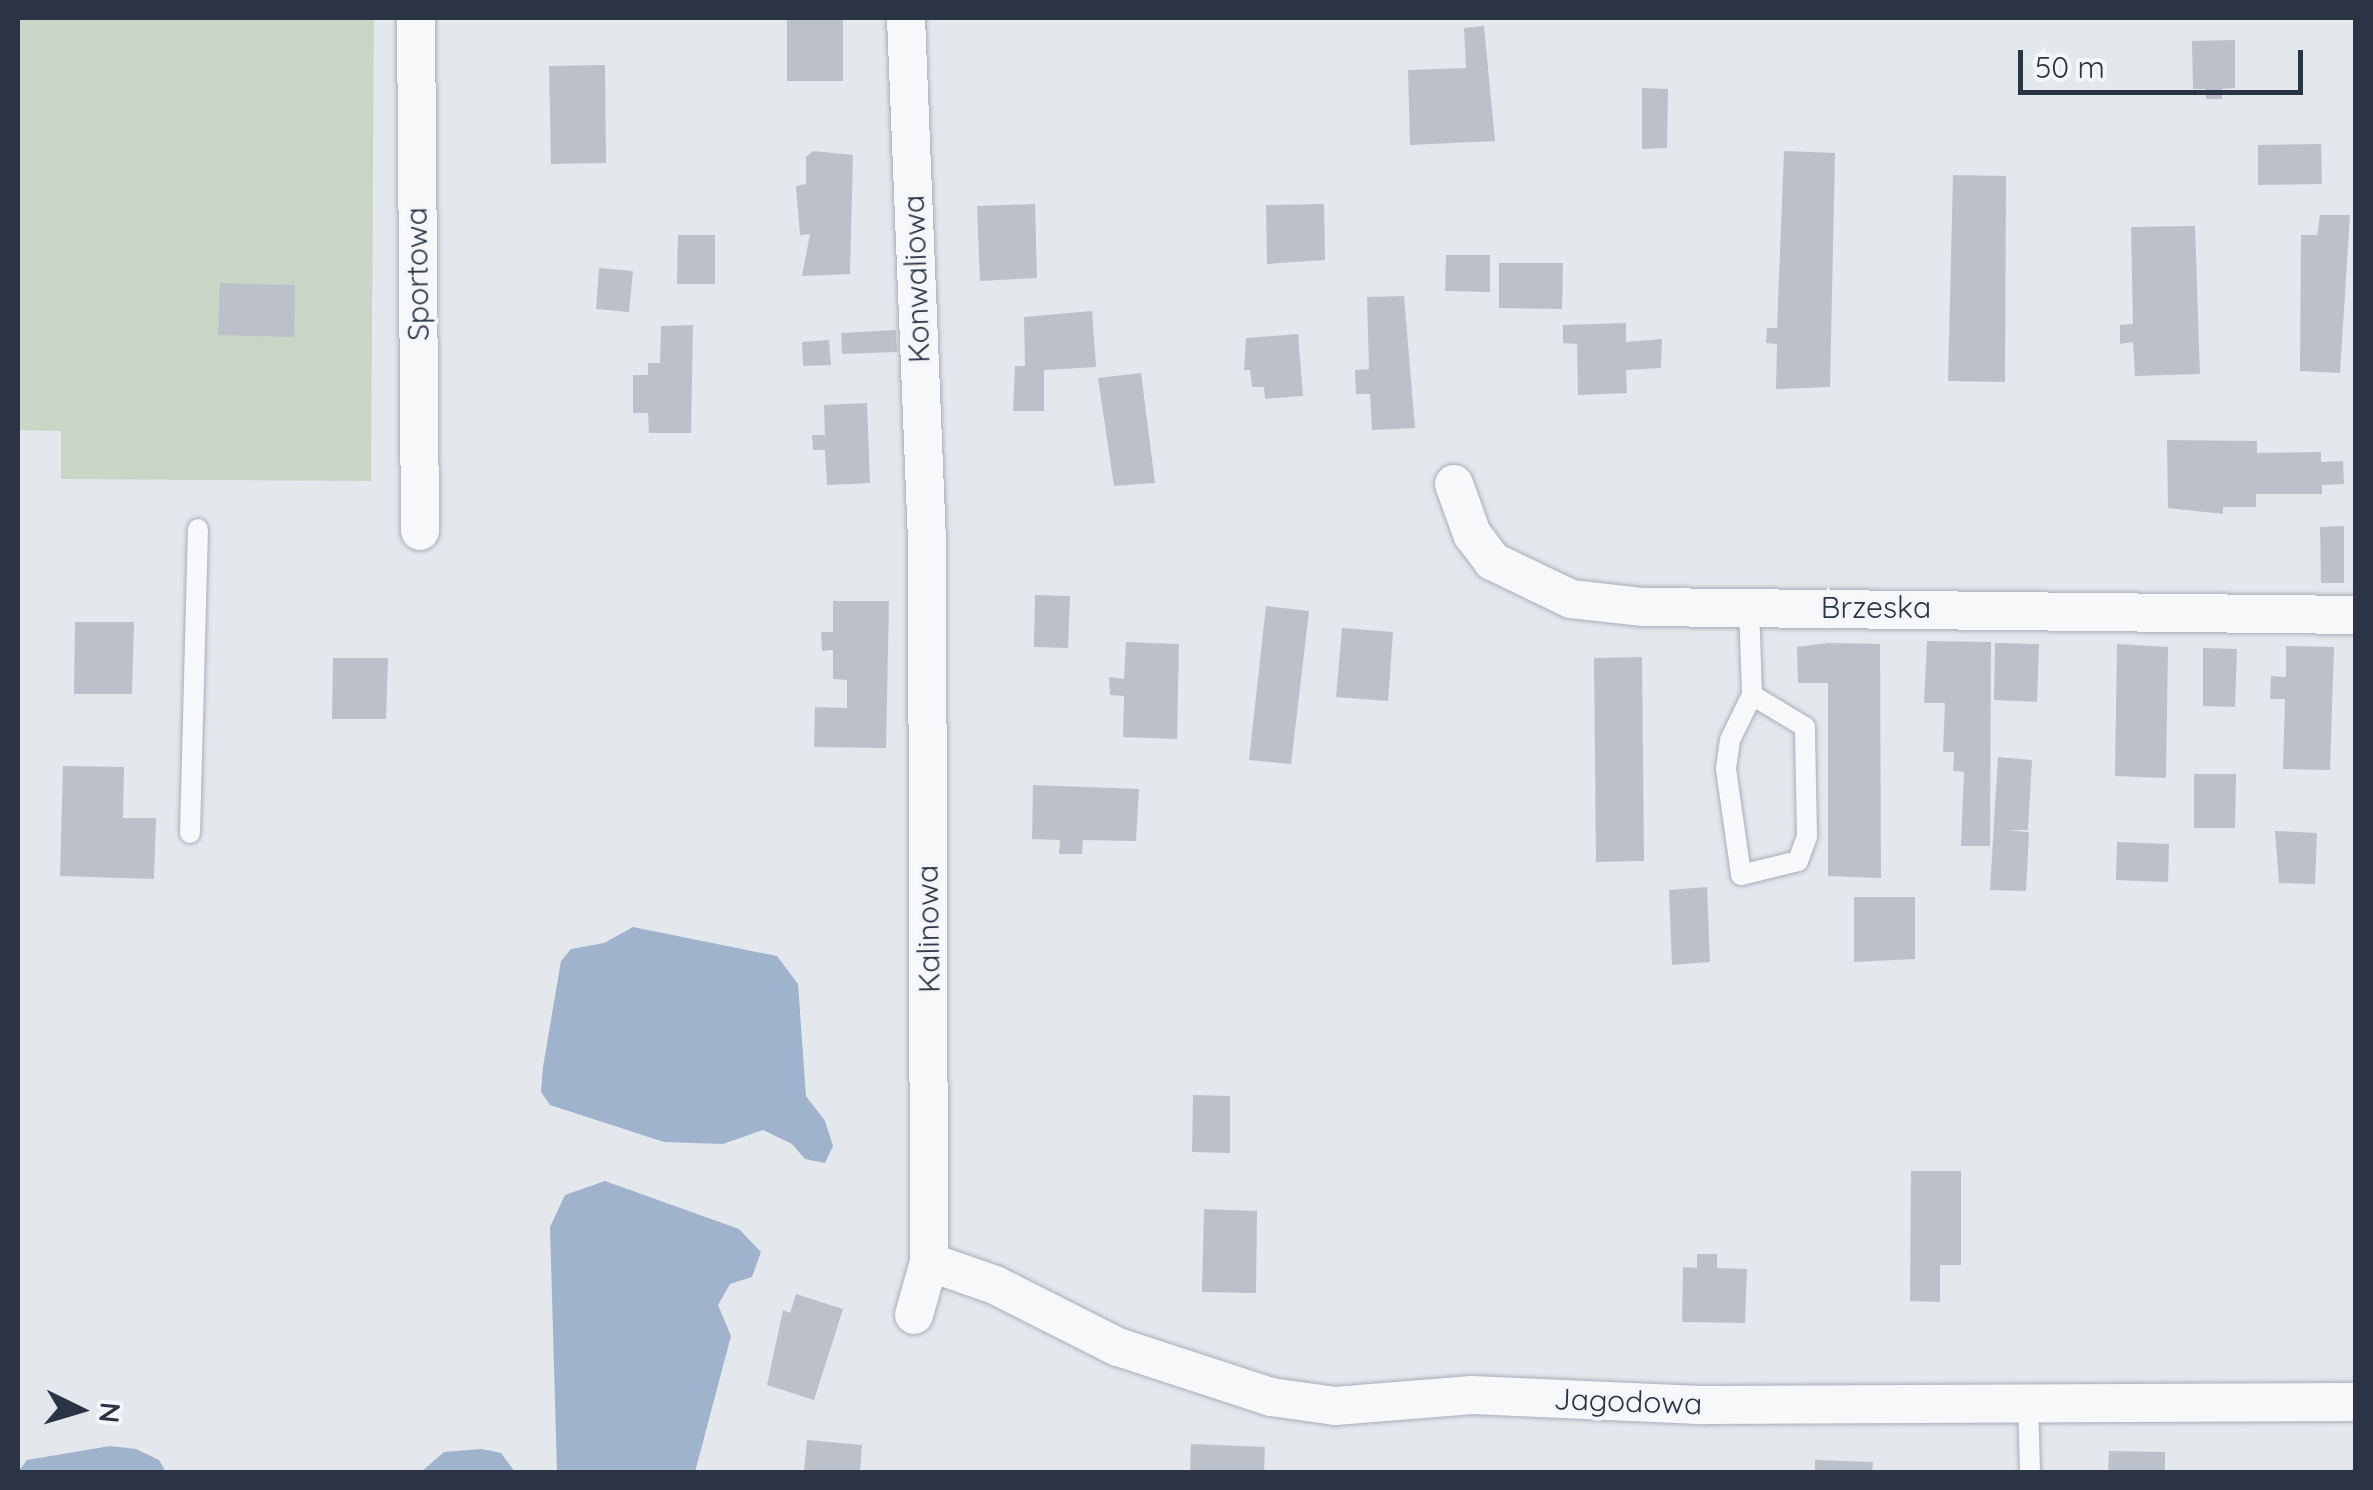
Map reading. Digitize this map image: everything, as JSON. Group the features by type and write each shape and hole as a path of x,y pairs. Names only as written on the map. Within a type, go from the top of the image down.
{"street":[{"name":"Sportowa","path":"416,18 420,531"},
{"name":"Konwaliowa","path":"906,18 927,540"},
{"name":"Brzeska","path":"1454,484 1472,534 1492,561 1520,580 1571,599 1749,607 2356,614"},
{"name":"Kalinowa","path":"914,1315 929,1262 927,540"},
{"name":"Jagodowa","path":"929,1262 995,1285 1118,1347 1271,1397 1336,1406 1472,1394 1704,1405 2028,1400 2356,1402"}],"lane":[{"path":"190,833 198,529"},
{"path":"1749,607 1752,695 1730,740 1726,769 1742,875 1798,861 1808,836 1805,727 1752,695"},
{"path":"2028,1400 2030,1472"}],"green space":[{"path":"18,18 374,18 371,481 61,479 61,431 18,430"}],"water":[{"path":"633,927 777,956 798,984 806,1096 825,1121 833,1146 825,1163 805,1159 792,1144 763,1130 723,1144 664,1142 550,1105 541,1092 561,961 571,949 604,943"},
{"path":"605,1181 739,1229 761,1252 752,1277 730,1284 718,1305 731,1336 695,1472 557,1472 550,1227 565,1195"},
{"path":"110,1446 136,1449 159,1460 166,1472 18,1472 27,1460"},
{"path":"482,1449 501,1453 515,1472 421,1472 444,1452"}],"building":[{"path":"787,19 843,19 843,81 787,81"},
{"path":"1484,26 1495,141 1410,145 1408,70 1466,68 1464,28"},
{"path":"2235,40 2235,88 2222,89 2222,99 2206,99 2206,89 2193,89 2192,41"},
{"path":"605,65 606,163 551,164 549,66"},
{"path":"1642,88 1668,89 1667,148 1642,149"},
{"path":"2321,144 2322,184 2258,185 2258,145"},
{"path":"813,151 853,155 850,274 802,276 810,234 800,235 796,186 806,184 806,157"},
{"path":"1784,151 1835,153 1830,387 1776,389 1777,344 1766,343 1767,328 1777,328"},
{"path":"1953,175 2006,176 2005,382 1948,381"},
{"path":"1035,204 1037,278 980,281 977,206"},
{"path":"1324,204 1325,260 1267,264 1266,205"},
{"path":"2320,215 2350,215 2340,373 2300,371 2301,235 2317,235"},
{"path":"2195,226 2200,374 2135,376 2133,342 2120,344 2120,325 2133,324 2131,227"},
{"path":"678,235 715,235 715,284 677,284"},
{"path":"1446,255 1490,255 1490,292 1445,291"},
{"path":"1499,263 1563,263 1562,309 1499,308"},
{"path":"599,268 633,271 629,312 596,309"},
{"path":"220,283 295,285 294,337 218,335"},
{"path":"1404,296 1415,428 1372,430 1370,394 1356,394 1355,370 1369,369 1367,297"},
{"path":"1092,311 1096,367 1044,370 1044,411 1013,411 1015,366 1025,366 1024,317"},
{"path":"1626,323 1626,342 1662,339 1661,368 1626,370 1627,393 1578,395 1577,344 1563,343 1563,325"},
{"path":"693,325 691,433 649,433 648,413 633,413 633,375 648,375 648,363 660,363 661,326"},
{"path":"896,330 897,352 842,354 841,333"},
{"path":"1298,334 1303,396 1265,399 1264,387 1252,387 1250,370 1244,370 1246,338"},
{"path":"829,340 831,365 803,366 802,342"},
{"path":"1141,373 1155,483 1114,486 1098,378"},
{"path":"867,403 870,483 827,485 825,450 813,450 812,435 825,435 824,405"},
{"path":"2167,440 2257,441 2257,453 2321,452 2321,462 2343,461 2344,484 2322,485 2322,494 2256,494 2256,507 2223,507 2223,514 2168,508"},
{"path":"2344,526 2344,583 2321,583 2320,527"},
{"path":"1035,595 1070,596 1068,648 1034,647"},
{"path":"833,601 889,601 886,748 814,747 815,707 847,708 847,680 833,679 833,650 822,651 821,632 833,632"},
{"path":"1266,606 1309,611 1291,764 1249,760"},
{"path":"75,622 134,622 132,694 74,694"},
{"path":"1342,628 1393,632 1388,701 1336,697"},
{"path":"1927,641 1991,642 1990,846 1961,846 1964,772 1953,771 1954,752 1943,752 1945,703 1924,703"},
{"path":"1126,642 1179,644 1177,739 1123,737 1124,696 1110,695 1109,677 1124,679"},
{"path":"1995,643 2039,644 2037,702 1994,700"},
{"path":"1880,644 1881,878 1828,876 1828,683 1798,683 1797,647"},
{"path":"2117,644 2168,647 2166,778 2115,776"},
{"path":"2286,646 2334,647 2330,770 2283,769 2285,699 2270,699 2271,676 2286,677"},
{"path":"2203,648 2237,649 2235,707 2203,706"},
{"path":"1642,657 1644,861 1596,862 1594,658"},
{"path":"333,658 388,658 386,719 332,719"},
{"path":"1998,757 2032,760 2028,830 2007,830 2029,832 2026,891 1990,890"},
{"path":"63,766 124,767 123,818 156,818 154,879 60,876"},
{"path":"2194,774 2236,774 2235,828 2194,828"},
{"path":"1033,785 1139,789 1136,841 1083,840 1082,854 1059,854 1060,840 1032,839"},
{"path":"2275,831 2317,833 2315,884 2279,883"},
{"path":"2117,842 2169,844 2168,882 2116,880"},
{"path":"1707,887 1710,962 1672,965 1669,890"},
{"path":"1854,897 1915,897 1915,959 1854,962"},
{"path":"1193,1095 1230,1096 1230,1153 1192,1152"},
{"path":"1911,1171 1961,1171 1961,1265 1940,1265 1940,1302 1910,1301"},
{"path":"1204,1209 1257,1211 1256,1293 1202,1292"},
{"path":"1697,1254 1717,1254 1717,1268 1747,1269 1745,1323 1682,1322 1683,1267 1697,1268"},
{"path":"796,1294 843,1309 814,1400 767,1385 783,1310 790,1313"},
{"path":"807,1440 862,1445 860,1472 804,1472"},
{"path":"1191,1444 1265,1447 1264,1472 1190,1472"},
{"path":"2109,1451 2165,1452 2165,1472 2108,1472"},
{"path":"1815,1460 1873,1462 1872,1472 1815,1472"}]}
